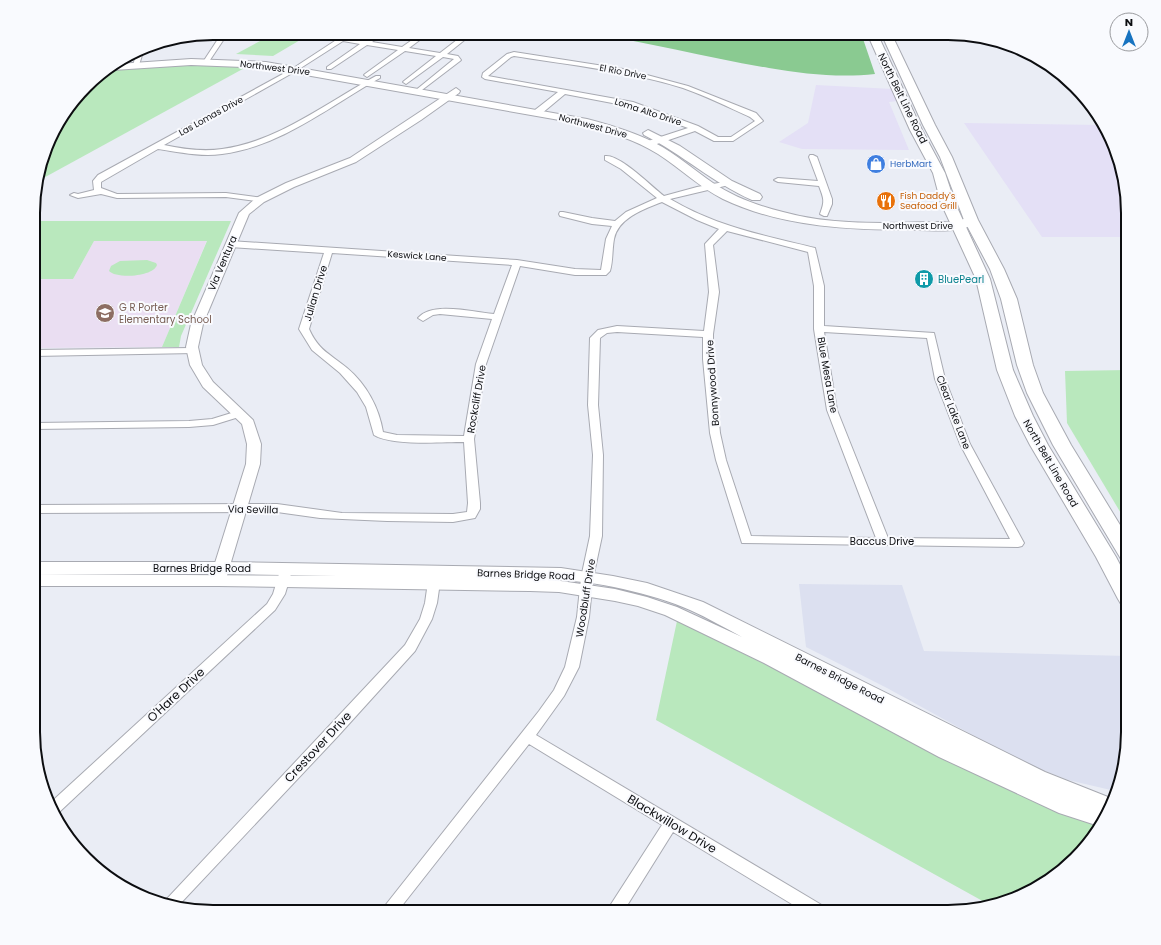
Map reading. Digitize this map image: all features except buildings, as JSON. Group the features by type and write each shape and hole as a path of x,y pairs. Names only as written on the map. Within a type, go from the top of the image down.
{"main road":[{"name":"North Belt Line Road","path":"875,40 900,95 948,179"},
{"name":"North Belt Line Road","path":"890,40 915,95 948,179 948,203 997,270 1009,299 1025,365 1035,393 1062,445 1121,542"},
{"name":"Northwest Drive","path":"138,58 208,59 256,64 329,68 370,78 406,82 422,88"},
{"name":"Northwest Drive","path":"298,67 370,78 542,110 603,118 662,139 688,154 726,183 767,201 795,209 853,217 961,221"},
{"path":"900,95 915,95"},
{"name":"Northwest Drive","path":"542,110 631,136 648,144 710,187 726,196 754,208 788,218 855,226 961,221"},
{"name":"North Belt Line Road","path":"961,221 983,279 1005,370 1014,392 1039,445 1121,585"},
{"path":"1014,392 1035,393"},
{"name":"Barnes Bridge Road","path":"40,568 220,574 435,578 560,586 587,584 648,590 686,601 721,626 831,681 1038,778 1105,805"},
{"name":"Barnes Bridge Road","path":"40,580 220,574"},
{"name":"Barnes Bridge Road","path":"831,681 953,754 1066,807 1098,817"}],"street":[{"path":"208,59 220,40"},
{"name":"Las Lomas Drive","path":"100,188 97,181 101,177 298,67 338,40"},
{"path":"346,40 456,57 458,62 422,88"},
{"path":"329,68 370,40"},
{"path":"156,146 175,151 209,153 231,152 281,134 370,78 403,49 416,40"},
{"path":"406,82 461,40"},
{"name":"El Rio Drive","path":"485,74 509,55 514,54 623,71 686,87 753,115 759,120"},
{"name":"Loma Alto Drive","path":"485,74 485,77 630,104 696,128 717,139 733,139 759,120"},
{"path":"542,110 564,91"},
{"name":"Via Ventura","path":"192,351 197,324 244,213 260,200 290,185 353,160 452,94"},
{"path":"648,144 696,128"},
{"path":"813,157 828,199 828,204 824,214"},
{"path":"608,158 619,163 664,200 711,224 725,228"},
{"path":"778,180 822,184"},
{"path":"563,214 592,221 615,224 633,210 726,183"},
{"path":"74,195 78,196 100,188 117,196 226,195 260,200"},
{"name":"Keswick Lane","path":"230,244 517,264 575,272 603,273 606,271 608,266 611,234 615,224"},
{"name":"Blue Mesa Lane","path":"725,228 762,239 812,250 820,286 819,329 832,410 884,540"},
{"name":"Bonnywood Drive","path":"725,228 709,244 714,292 708,334 708,359 715,433 721,460 746,540"},
{"name":"Julian Drive","path":"329,250 304,329 314,347 346,372 361,391 372,408 378,423 378,433 383,436 397,438 469,439"},
{"name":"Rockcliff Drive","path":"471,515 474,509 474,503 469,439 480,371 517,264"},
{"path":"423,318 430,312 440,311 498,316"},
{"name":"Woodbluff Drive","path":"393,905 544,714 559,693 572,667 583,617 587,584 596,536 598,454 593,405 595,338 598,333 604,330 616,329 708,334"},
{"name":"Clear Lake Lane","path":"819,329 931,335 940,379 965,444 1018,542"},
{"path":"40,353 192,351 196,365 208,384 248,423 254,444 253,464 220,574"},
{"path":"40,426 189,424 213,422 238,414"},
{"name":"Via Sevilla","path":"40,509 277,508 305,514 335,516 453,518 471,515"},
{"name":"Baccus Drive","path":"746,540 1018,542"},
{"name":"O'Hare Drive","path":"57,806 271,607 279,594 285,575"},
{"name":"Crestover Drive","path":"173,900 406,652 421,631 426,619 431,603 435,578"},
{"name":"Blackwillow Drive","path":"526,736 807,905"},
{"path":"618,905 671,823"}],"shaded area":[{"path":"816,85 893,89 898,101 889,102 909,150 802,149 779,142 808,123"},
{"path":"964,123 1097,125 1112,157 1118,179 1121,202 1121,237 1042,237"},
{"name":"G R Porter Elementary School","path":"207,240 162,347 40,348 40,279 73,279 94,241"},
{"path":"799,584 902,585 924,651 1121,656 1121,743 1118,766 1111,790 1068,780 1020,761 887,688 806,647"}],"green space":[{"path":"262,40 300,40 273,56 236,54"},
{"path":"626,40 863,40 875,74 849,76 795,72 746,64"},
{"path":"190,63 250,65 43,178 53,147 69,117 83,99 99,83 119,67"},
{"path":"40,221 231,221 181,336 179,347 162,347 207,241 94,241 73,279 40,279"},
{"path":"147,260 156,263 157,265 149,272 134,276 126,276 113,274 109,271 111,266 120,261"},
{"path":"1121,370 1121,513 1067,423 1065,371"},
{"path":"677,621 1080,819 1094,824 1078,846 1062,862 1044,876 1014,892 984,902 656,720"}],"place":[{"name":"HerbMart","path":"876,164"},
{"name":"Fish Daddy's Seafood Grill","path":"886,201"},
{"name":"BluePearl","path":"924,279"},
{"name":"G R Porter Elementary School","path":"105,313"}]}
